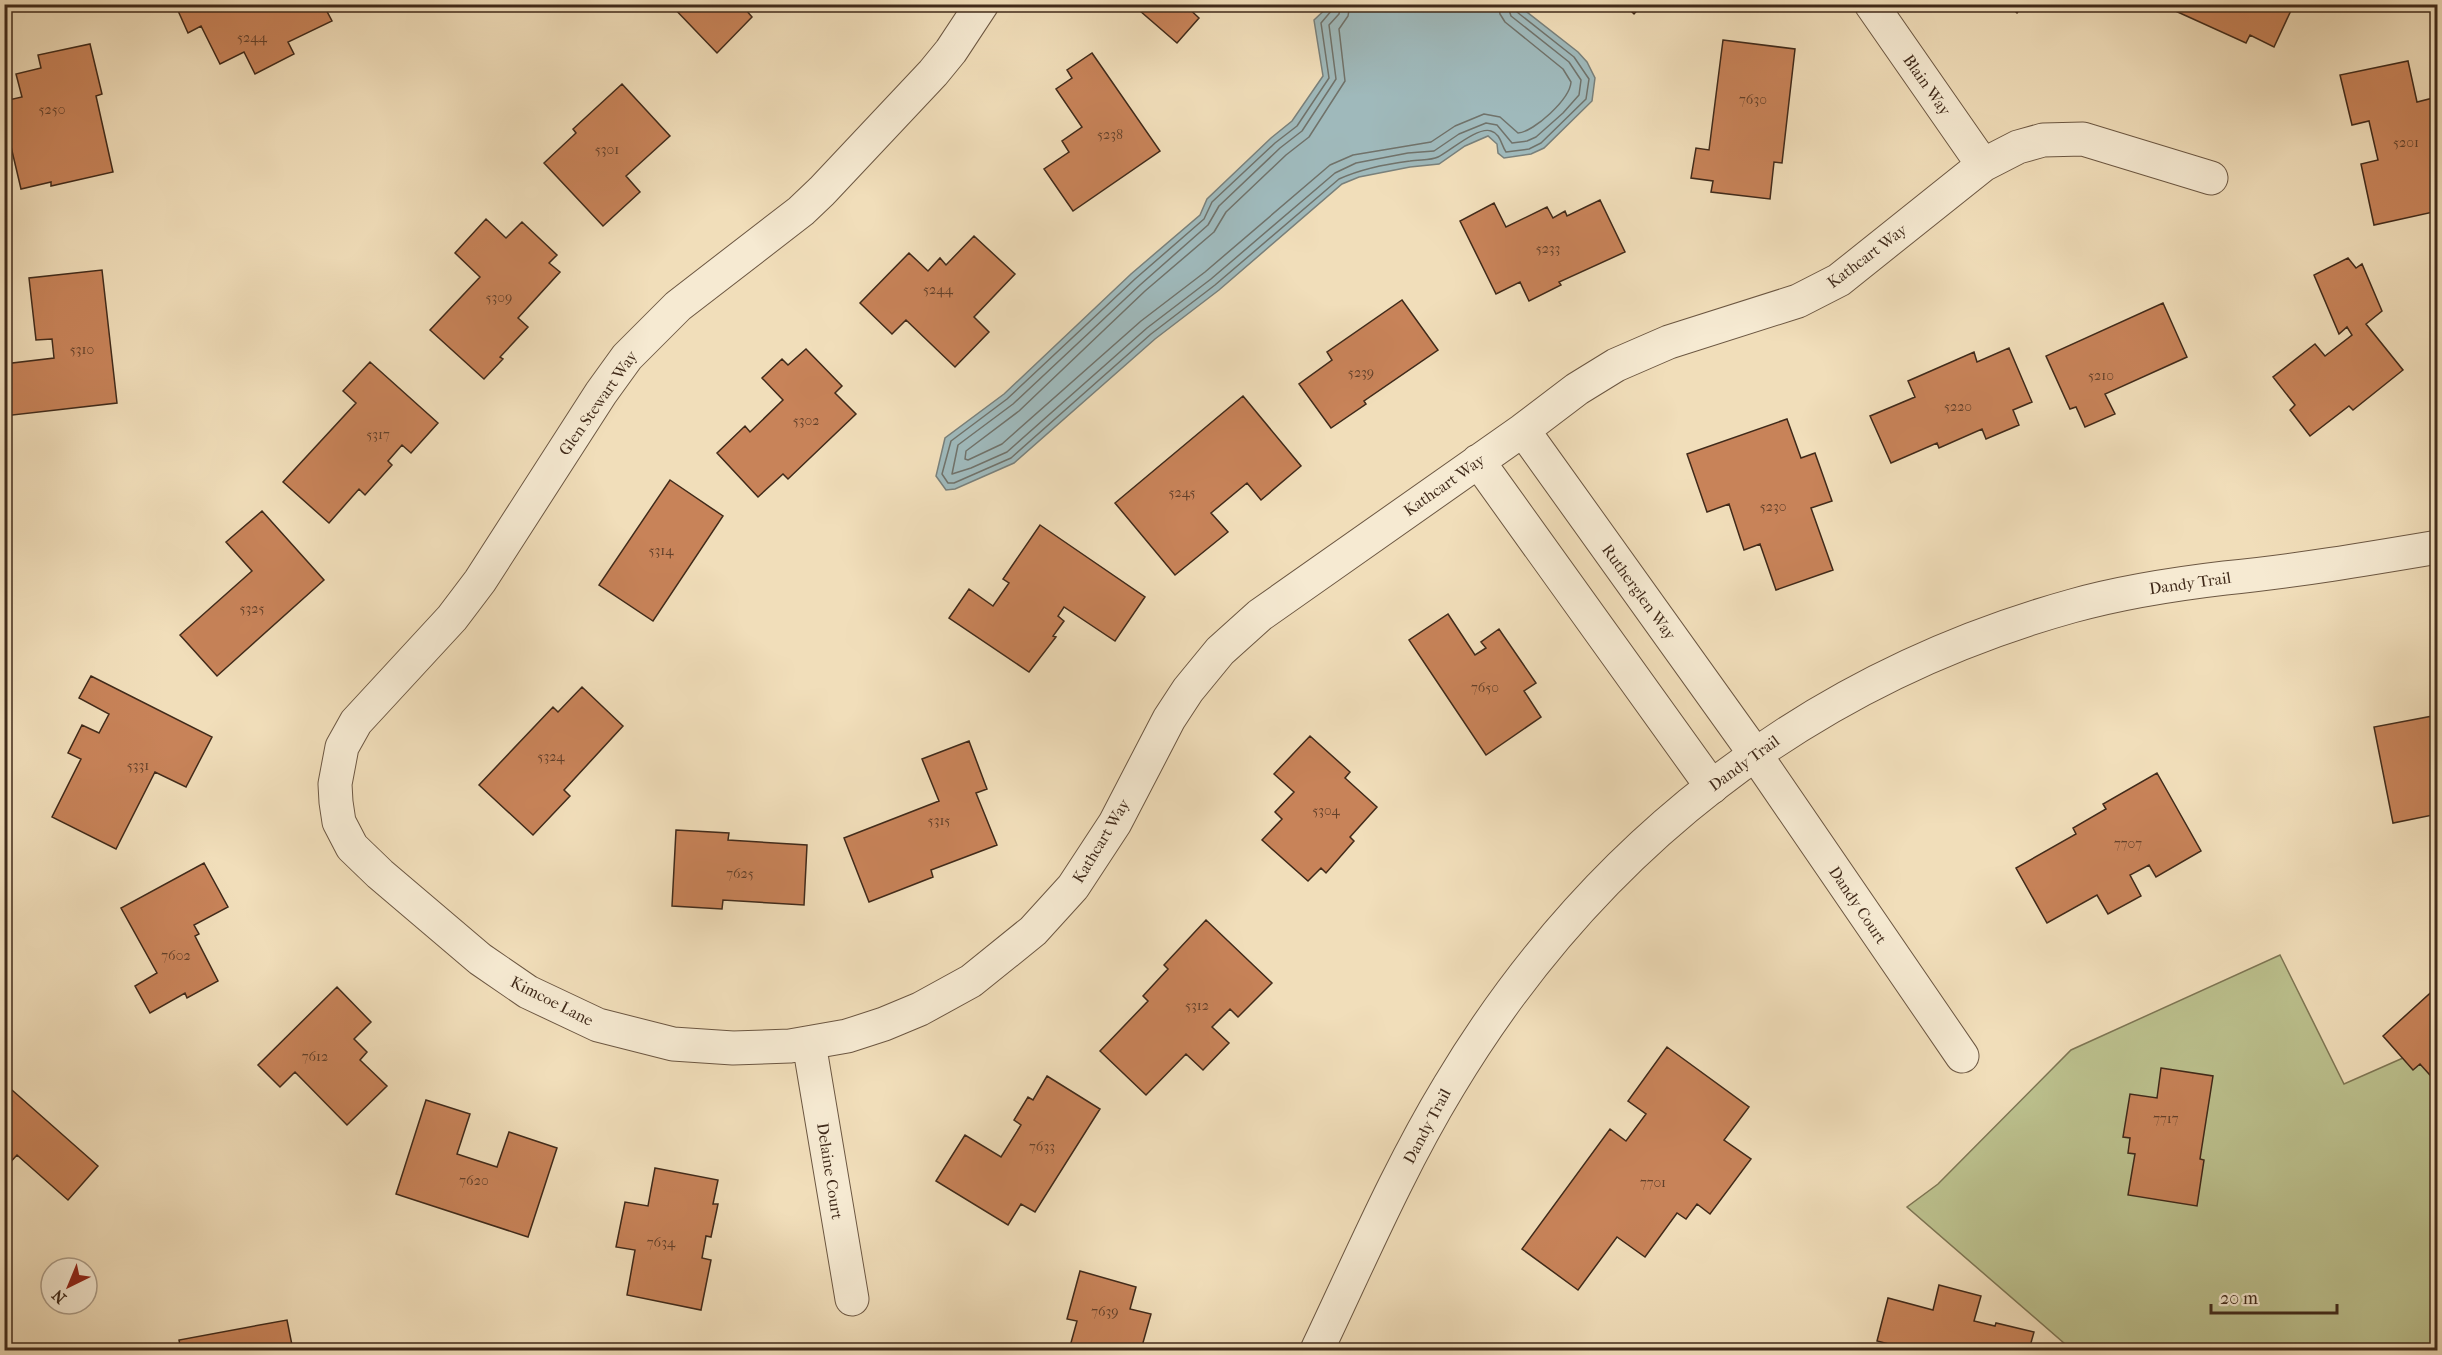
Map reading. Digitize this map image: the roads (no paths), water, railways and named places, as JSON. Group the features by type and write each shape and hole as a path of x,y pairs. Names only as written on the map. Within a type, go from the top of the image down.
{"street":[{"name":"Glen Stewart Way","path":"336,802 335,784 342,747 356,722 452,618 475,588 601,393 627,357 678,306 813,200 933,73 951,51 982,4"},
{"name":"Blain Way","path":"1872,4 1983,165"},
{"name":"Kathcart Way","path":"809,1043 847,1036 920,1009 971,981 1019,944 1061,902 1084,872 1115,823 1169,719 1188,690 1220,651 1260,615 1523,430 1577,389 1628,359 1669,342 1798,301 1839,280 1983,165 2018,147 2043,140 2083,139 2211,178"},
{"name":"Rutherglen Way","path":"1523,430 1755,754"},
{"path":"1478,461 1712,786"},
{"name":"Dandy Trail","path":"1317,1350 1416,1143 1466,1057 1507,996 1550,942 1600,886 1650,838 1712,786 1755,754 1852,693 1940,651 2032,617 2167,585 2438,547"},
{"name":"Dandy Court","path":"1755,754 1962,1056"},
{"name":"Kimcoe Lane","path":"336,802 339,822 352,847 380,874 480,959 528,992 598,1024 673,1044 770,1048 809,1043"},
{"name":"Delaine Court","path":"809,1043 852,1299"}],"water":[{"path":"1330,5 1518,5 1578,52 1587,62 1595,78 1592,101 1544,148 1531,154 1504,158 1498,153 1497,144 1488,136 1465,146 1439,164 1359,177 1342,184 1219,290 1155,339 1014,463 955,489 946,490 936,476 945,438 1004,394 1131,274 1200,215 1207,199 1292,121 1323,76 1314,20"}]}
